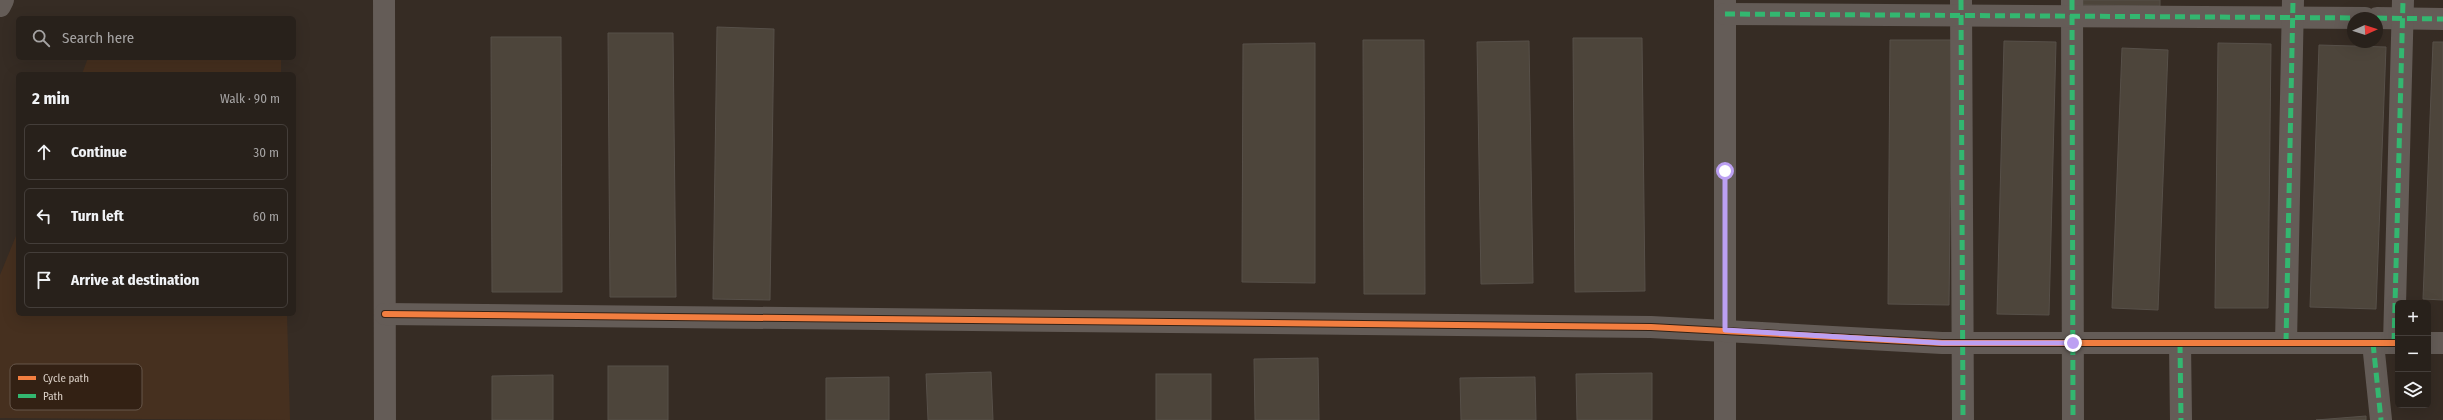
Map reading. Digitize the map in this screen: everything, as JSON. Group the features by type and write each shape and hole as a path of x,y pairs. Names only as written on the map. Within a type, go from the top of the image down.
{"street":[{"path":"0,6 3,0"},
{"path":"384,0 385,420"},
{"path":"1725,420 1725,7 2293,9 2347,16"},
{"path":"1961,8 1963,420"},
{"path":"2072,8 2073,420"},
{"path":"2286,343 2293,9"},
{"path":"2381,420 2388,343 2403,9"},
{"path":"2383,16 2403,9 2443,18"},
{"path":"385,314 1619,327 1725,330 1963,342 2388,343"},
{"path":"2180,343 2181,420"},
{"path":"2431,343 2443,343"}],"shaded area":[{"path":"87,60 281,60 281,72 83,72"},
{"path":"16,236 16,316 287,316 290,420 0,418 0,275"}],"building":[{"path":"2083,0 2160,0 2160,6 2083,5"},
{"path":"717,27 774,29 770,300 713,299"},
{"path":"608,33 673,33 676,297 610,297"},
{"path":"491,37 561,37 562,292 492,292"},
{"path":"1573,38 1642,38 1645,291 1575,292"},
{"path":"1363,40 1424,40 1425,294 1364,294"},
{"path":"1890,40 1952,40 1949,305 1888,304"},
{"path":"1529,41 1533,283 1481,284 1477,42"},
{"path":"2004,41 2056,42 2049,315 1997,314"},
{"path":"2433,42 2443,42 2443,300 2423,299"},
{"path":"1315,43 1315,283 1242,282 1243,44"},
{"path":"2218,43 2271,44 2268,308 2215,308"},
{"path":"2319,45 2347,46 2347,48 2386,47 2376,309 2310,307"},
{"path":"2122,48 2168,50 2158,310 2112,308"},
{"path":"1318,358 1319,420 1255,420 1254,359"},
{"path":"608,366 668,366 668,420 608,420"},
{"path":"991,372 993,420 928,420 926,374"},
{"path":"1652,373 1652,420 1577,420 1576,374"},
{"path":"1156,374 1211,374 1211,420 1156,420"},
{"path":"553,375 553,420 492,420 492,376"},
{"path":"889,377 889,420 826,420 826,378"},
{"path":"1535,377 1536,420 1461,420 1460,378"},
{"path":"2366,416 2366,420 2316,420"}],"marked path":[{"path":"1961,0 1963,420"},
{"path":"2072,0 2073,420"},
{"path":"2286,343 2293,0"},
{"path":"2394,343 2403,0"},
{"path":"1725,14 2347,18"},
{"path":"2383,18 2443,19"},
{"path":"2180,343 2181,420"},
{"path":"2373,343 2381,420"}],"cycle path":[{"path":"385,314 1651,327 1942,343 2395,343"}],"route":[{"path":"1725,171 1725,330 1942,343 2073,343"}]}
